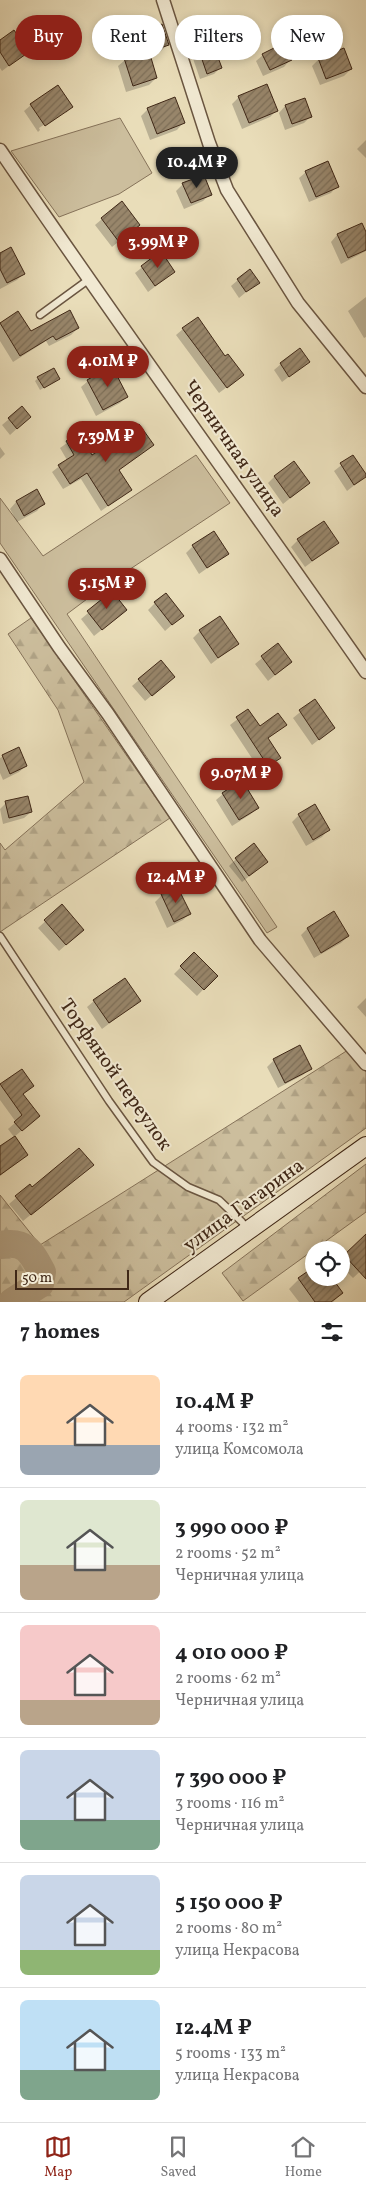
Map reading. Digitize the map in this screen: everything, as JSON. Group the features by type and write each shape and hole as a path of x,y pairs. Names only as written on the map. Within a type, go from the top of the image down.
{"main road":[{"name":"улица Гагарина","path":"148,1302 366,1146"}],"street":[{"path":"163,0 209,143 227,190 298,303 366,387"},
{"name":"Черничная улица","path":"0,150 88,280 219,461 366,672"},
{"path":"0,559 59,647 108,714 260,940 366,1064"}],"lane":[{"path":"40,316 88,280"},
{"name":"Торфяной переулок","path":"0,936 109,1101 153,1162 188,1187 219,1200 242,1222 247,1230"}],"green space":[{"path":"120,118 152,173 119,194 59,217 11,151"},
{"path":"196,455 230,503 103,587 67,614 277,927 267,933 0,543 0,498 43,556"},
{"path":"31,618 170,818 0,932 0,843 5,850 84,782 58,710 8,634"},
{"path":"348,1050 366,1072 366,1128 124,1302 0,1302 0,1195 40,1245"},
{"path":"366,1164 366,1212 326,1241 305,1241 305,1256 243,1301 222,1273"}],"building":[{"path":"14,30 15,31 15,60 18,60 9,66 0,52 0,40"},
{"path":"165,33 169,45 165,46"},
{"path":"343,48 352,69 326,79 319,60 343,60"},
{"path":"271,50 271,60 292,60 270,70 262,54"},
{"path":"125,60 152,60 157,78 133,86"},
{"path":"202,60 219,60 222,68 207,74"},
{"path":"267,84 278,111 249,123 238,96"},
{"path":"58,85 73,107 45,126 30,104"},
{"path":"175,97 185,123 157,134 147,108"},
{"path":"305,98 312,117 292,124 285,105"},
{"path":"328,161 339,187 316,197 305,171"},
{"path":"204,175 212,195 191,203 182,183"},
{"path":"122,201 140,225 119,242 101,218"},
{"path":"362,223 366,232 366,250 348,258 337,234"},
{"path":"11,247 25,274 7,283 0,269 0,253"},
{"path":"161,251 175,272 155,286 141,266"},
{"path":"250,269 260,283 246,292 237,279"},
{"path":"70,310 79,328 56,340 53,336 20,356 0,323 18,311 31,331"},
{"path":"198,317 225,356 228,354 244,375 227,388 182,328"},
{"path":"300,348 310,362 289,377 280,363"},
{"path":"112,366 128,397 103,410 87,380"},
{"path":"54,368 60,379 44,388 37,377"},
{"path":"22,406 31,417 17,429 8,418"},
{"path":"139,424 154,445 119,470 132,490 108,506 87,473 70,484 58,465 74,455 66,441 79,433 92,455 101,449 102,451"},
{"path":"353,455 366,474 366,477 354,485 340,463"},
{"path":"294,461 310,483 290,498 274,476"},
{"path":"37,489 45,504 24,516 16,501"},
{"path":"324,521 339,543 312,561 297,539"},
{"path":"214,531 229,554 207,568 192,545"},
{"path":"112,591 127,610 102,630 87,611"},
{"path":"166,593 184,616 172,625 154,602"},
{"path":"220,616 239,644 218,658 199,630"},
{"path":"278,643 292,662 275,675 261,656"},
{"path":"161,660 175,677 152,696 138,679"},
{"path":"315,699 335,728 319,740 299,710"},
{"path":"248,709 260,726 278,713 287,725 268,738 281,758 268,766 236,717"},
{"path":"19,747 27,766 10,774 2,755"},
{"path":"242,780 259,808 239,820 222,793"},
{"path":"28,796 32,812 9,818 5,801"},
{"path":"315,804 330,830 313,840 298,814"},
{"path":"254,843 268,862 249,876 235,858"},
{"path":"177,886 191,914 174,922 161,894"},
{"path":"62,904 84,930 66,945 44,920"},
{"path":"334,911 349,936 321,953 307,928"},
{"path":"194,952 218,976 204,990 180,966"},
{"path":"125,978 141,1001 109,1023 93,1000"},
{"path":"300,1045 312,1069 285,1083 273,1059"},
{"path":"22,1069 34,1086 23,1094 40,1116 22,1131 14,1122 22,1115 0,1084"},
{"path":"15,1136 28,1155 0,1175 0,1146"},
{"path":"79,1148 94,1165 31,1215 15,1196 30,1184 32,1187"},
{"path":"366,1234 366,1279 350,1262 350,1249"},
{"path":"305,1273 305,1286 338,1286 343,1293 331,1302 315,1302 298,1278"}],"waterway":[{"path":"0,1245 16,1244 26,1249 42,1272 40,1284 12,1302"}]}
